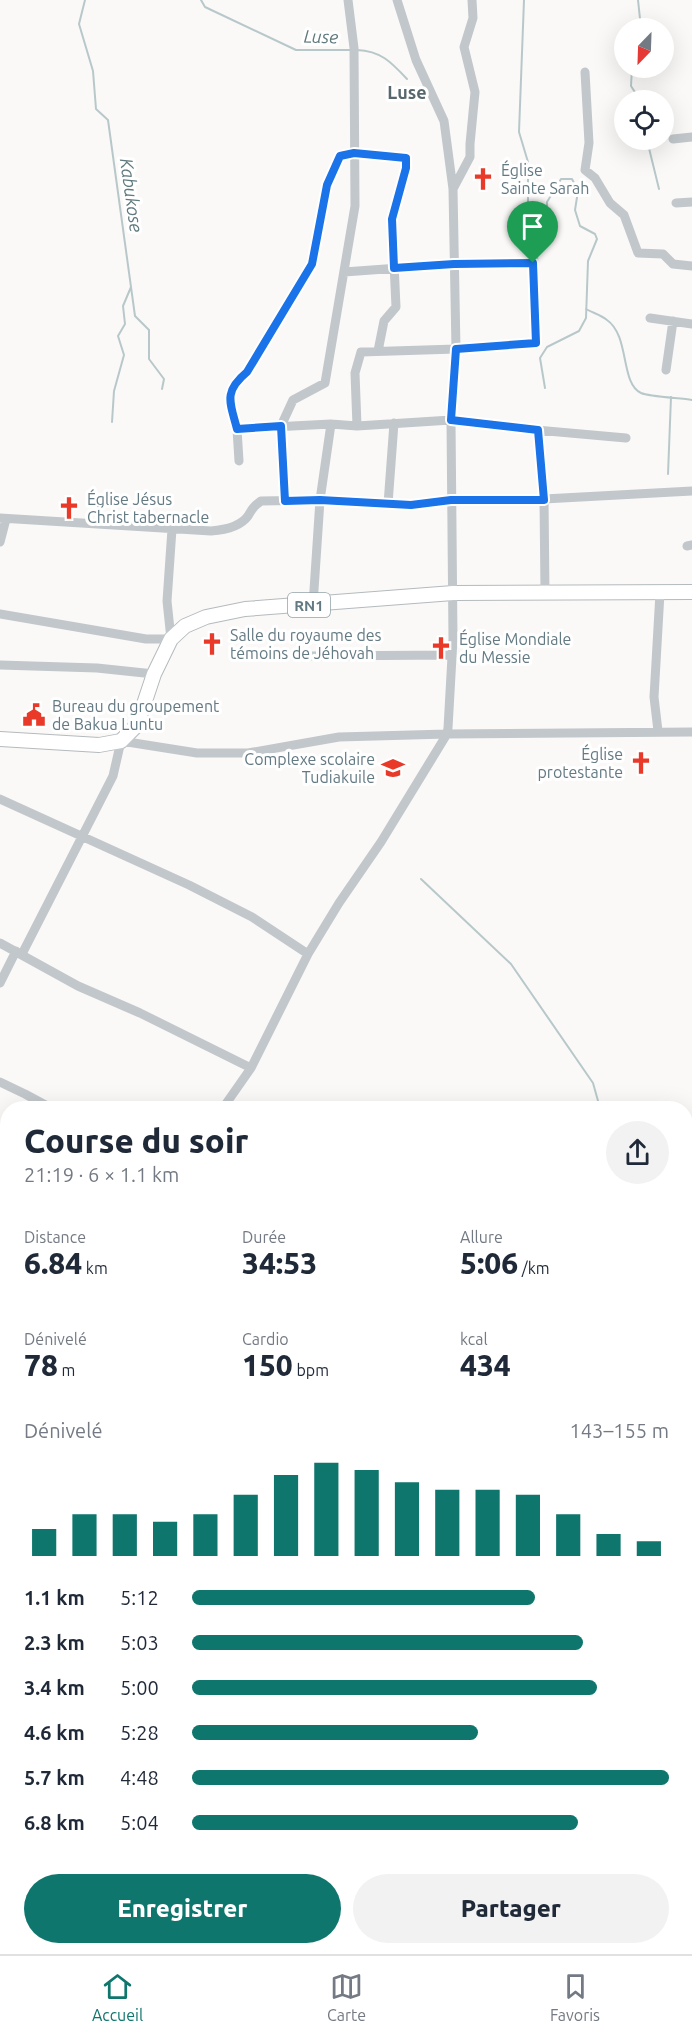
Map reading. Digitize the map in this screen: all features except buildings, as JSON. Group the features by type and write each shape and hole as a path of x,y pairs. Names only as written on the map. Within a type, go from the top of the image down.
{"highway":[{"name":"RN1","path":"121,741 137,725 154,674 171,639 184,626 207,617 245,609 453,592 660,594 692,592"},
{"path":"0,740 99,745 121,741"}],"street":[{"path":"285,501 281,426 293,400 325,383 355,206 354,48 348,0"},
{"path":"228,1101 251,1068 308,954 381,842 447,734 453,639 451,420 456,349 453,189 444,121 416,60 397,0"},
{"path":"453,189 470,157 475,92 464,48 473,18 472,0"},
{"path":"585,72 589,143 585,171 595,178 610,203 624,215 638,253 663,254 673,264 692,266"},
{"path":"674,139 692,137"},
{"path":"239,461 237,429 229,398 235,382 247,372 312,264 327,185 340,156 354,153 406,158 406,168 392,219 396,307 384,321 378,351"},
{"path":"676,203 692,202"},
{"path":"357,426 355,373 361,351 456,349 536,343 533,236"},
{"path":"344,272 454,264 533,263"},
{"path":"650,318 692,324"},
{"path":"666,370 673,321"},
{"path":"237,429 331,424 357,426 451,420 626,438"},
{"path":"388,504 394,423"},
{"path":"313,604 320,500 331,424"},
{"path":"538,430 544,500 545,592"},
{"path":"0,542 3,519 221,530 237,525 247,518 253,506 261,501 320,500 411,505 451,500 544,500 692,491"},
{"path":"0,614 146,639 171,639 167,601 172,529"},
{"path":"658,731 654,697 660,594"},
{"path":"312,656 451,655"},
{"path":"0,665 97,668 154,674"},
{"path":"0,983 19,953 113,776 121,741 197,753 248,753 339,737 692,732"},
{"path":"0,799 199,890 252,917 308,954"},
{"path":"0,943 78,986 140,1013 251,1068"},
{"path":"0,1082 38,1101"}],"waterway":[{"name":"Kabukose","path":"85,0 79,24 93,71 96,109 108,120 135,316 149,330 149,359 164,379 162,389"},
{"name":"Luse","path":"201,0 205,7 296,50 351,50"},
{"path":"524,0 519,132 528,162 528,216 534,225 541,227 547,220 547,202 561,179 572,179 578,191 575,210 580,226 595,234 597,239 588,261 586,318 579,331 547,347 540,358 545,388"},
{"path":"638,0 640,18"},
{"name":"Luse","path":"357,50 379,55 396,67 407,79"},
{"path":"631,78 631,86 634,90"},
{"path":"649,150 659,189"},
{"path":"112,422 114,391 124,355 118,336 125,324 123,306 131,287"},
{"path":"586,309 605,318 614,327 634,388 645,394 692,400"},
{"path":"668,474 671,397"},
{"path":"421,879 511,964 593,1083 598,1101"}],"place":[{"name":"Église Sainte Sarah","path":"483,179"},
{"name":"Église Jésus Christ tabernacle","path":"69,508"},
{"name":"Salle du royaume des témoins de Jéhovah","path":"212,644"},
{"name":"Église Mondiale du Messie","path":"441,648"},
{"name":"Bureau du groupement de Bakua Luntu","path":"34,715"},
{"name":"Église protestante","path":"641,763"},
{"name":"Complexe scolaire Tudiakuile","path":"393,768"}],"district":[{"name":"Luse","path":"407,92"}],"route":[{"path":"354,153 406,158 406,168 392,219 394,268 454,264 533,263 536,343 456,349 451,420 538,430 544,500 451,500 411,505 320,500 285,501 281,426 237,429 229,398 235,382 247,372 312,264 327,185 340,156 354,153"}]}
